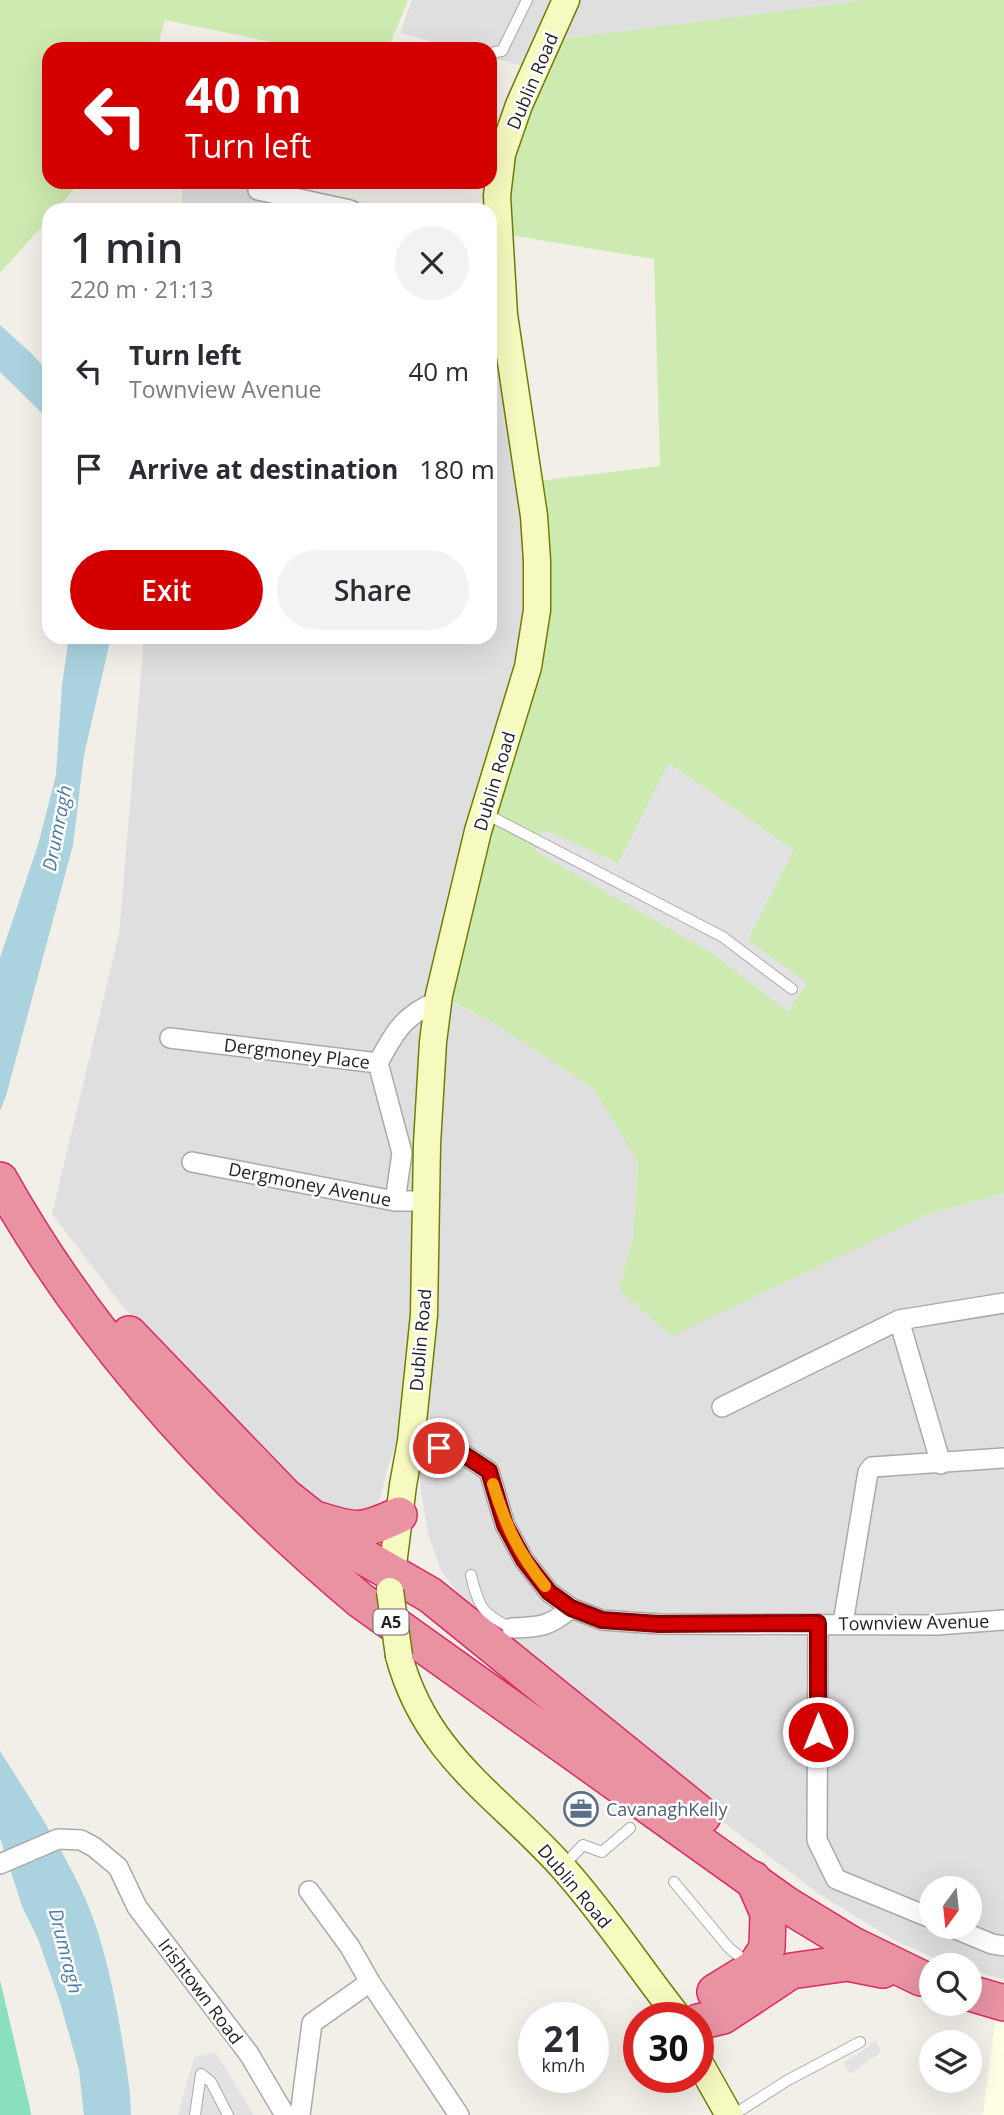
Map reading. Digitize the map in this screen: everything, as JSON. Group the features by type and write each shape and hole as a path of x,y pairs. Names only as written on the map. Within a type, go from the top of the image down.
{"highway":[{"name":"A5","path":"5,1189 81,1306 159,1404 222,1471 360,1600 787,1905 851,1944 919,1976"},
{"path":"33,1233 285,1496 390,1582 430,1595 673,1793 767,1865 814,1904 851,1944"},
{"path":"309,1516 349,1530 369,1528 399,1515"},
{"path":"699,2002 754,1968 767,1948 768,1913 753,1879"},
{"path":"714,2018 723,2016 791,1971 848,1963 919,1978"},
{"path":"982,1997 1004,2003"}],"street":[{"name":"Dublin Road","path":"497,203 502,155 519,105 566,0"},
{"path":"258,190 318,203"},
{"name":"Dublin Road","path":"497,257 534,516 537,610 528,667 464,884 438,1001 428,1133 424,1315 411,1441 390,1582 399,1656 416,1707 447,1751 595,1904 667,2002"},
{"name":"Dergmoney Place","path":"170,1038 379,1063 402,1022 418,1009 438,1001"},
{"path":"379,1063 402,1153 396,1201"},
{"name":"Dergmoney Avenue","path":"192,1162 396,1201 428,1200"},
{"path":"722,1408 899,1320 1004,1303"},
{"path":"899,1320 941,1464"},
{"name":"Townview Avenue","path":"411,1441 460,1452 489,1471 505,1525 524,1560 549,1592 571,1608 602,1620 659,1624 936,1625 1004,1620"},
{"path":"843,1623 868,1472 873,1467 882,1465 941,1464 1004,1458"},
{"path":"512,1628 542,1627 555,1622 571,1608"},
{"path":"818,1623 817,1840 836,1878 919,1913"},
{"name":"Irishtown Road","path":"0,1864 58,1839 81,1840 118,1867 137,1908 250,2054 285,2115"},
{"path":"309,1891 350,1947 370,1982 459,2115"},
{"path":"980,1939 1004,1946"},
{"path":"300,2115 312,2022 370,1982"},
{"path":"714,2087 731,2115"}],"lane":[{"path":"497,52 502,51 527,0"},
{"path":"484,813 723,937 792,989"},
{"path":"471,1575 477,1601 487,1615 512,1628"},
{"path":"562,1867 583,1845 602,1852 630,1828"},
{"path":"674,1882 729,1948 754,1968"},
{"path":"731,2115 788,2080 860,2042"},
{"path":"195,2115 201,2074 211,2082 228,2115"}],"shaded area":[{"path":"412,0 867,0 748,17 534,69 497,59 497,42 434,42 400,33"},
{"path":"182,189 306,189 367,203 182,203"},
{"path":"497,287 537,610 445,999 495,1024 594,1089 638,1161 633,1236 619,1290 1004,1194 1004,1980 982,1973 982,1953 923,1953 896,1941 819,1894 676,1787 479,1623 441,1570 428,1534 420,1484 417,1378 377,1510 368,1521 316,1507 204,1401 120,1303 52,1214 119,934 143,644 497,644"},
{"path":"669,763 794,850 748,940 807,983 788,1012 713,954 535,851 543,829 618,863"},
{"path":"996,2016 1004,2018 1004,2115 983,2115"},
{"path":"876,2041 881,2052 850,2074 844,2063"},
{"path":"216,2053 254,2115 178,2115 194,2057"}],"green space":[{"path":"0,0 408,0 391,42 271,42 165,20 159,42 42,42 42,189 74,189 62,203 42,203 42,226 0,273"},
{"path":"867,0 1004,0 1004,1194 933,1212 672,1336 619,1290 633,1236 638,1162 594,1089 495,1024 439,995 528,667 529,482 660,466 654,259 504,234 497,196 549,41"},
{"path":"0,1980 30,2108 31,2115 0,2115"}],"water":[{"path":"0,325 42,365 42,413 0,372"},
{"name":"Drumragh","path":"68,644 109,644 84,755 73,845 0,1111 0,958 38,845 56,775 62,685"},
{"name":"Drumragh","path":"0,1751 61,1850 88,1905 108,1966 117,2009 129,2083 131,2115 84,2115 79,2070 60,2002 38,1939 22,1906 0,1838"}],"slow traffic":[{"path":"493,1484 505,1525 524,1560 545,1586"}],"place":[{"name":"CavanaghKelly","path":"581,1809"}],"route":[{"path":"439,1448 460,1452 489,1471 505,1525 524,1560 549,1592 571,1608 602,1620 659,1624 818,1623 818,1732"}]}
